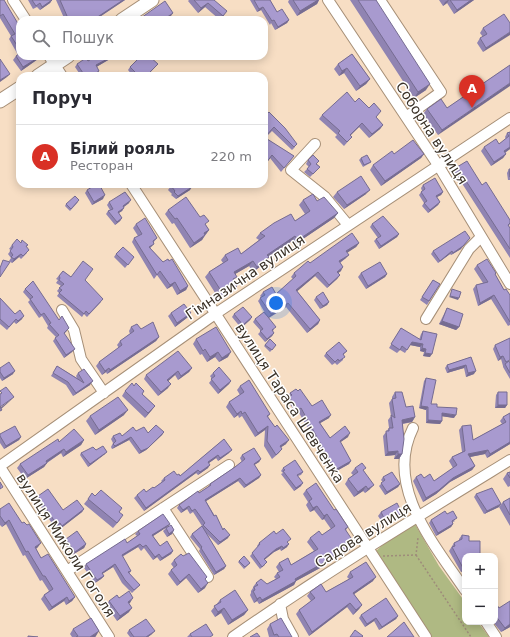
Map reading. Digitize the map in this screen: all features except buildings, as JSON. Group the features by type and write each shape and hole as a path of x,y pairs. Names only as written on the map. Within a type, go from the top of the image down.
{"main road":[{"path":"128,16 152,0"},
{"path":"45,72 55,66"},
{"path":"0,101 16,91"}],"street":[{"path":"13,0 23,16"},
{"name":"Соборна вулиця","path":"328,0 438,165 510,284"},
{"path":"380,0 441,92 406,117"},
{"name":"Гімназична вулиця","path":"0,466 215,314 348,224 510,118"},
{"path":"315,144 291,170 326,197 348,224"},
{"name":"вулиця Тараса Шевченка","path":"135,188 426,637"},
{"path":"426,319 469,249 481,237"},
{"path":"62,310 74,330 81,359 104,393"},
{"path":"413,428 405,451 404,473 408,494 419,518 464,589"},
{"name":"Садова вулиця","path":"233,637 280,604 371,552 419,518 510,460"},
{"path":"67,571 229,465"},
{"name":"вулиця Миколи Гоголя","path":"0,466 109,637"},
{"path":"163,508 208,577"},
{"path":"280,604 283,619 293,637"},
{"path":"488,625 496,637"}],"path":[{"path":"419,518 416,555 471,637"},
{"path":"371,552 416,555"}],"green space":[{"path":"415,524 439,566 462,598 462,625 480,625 489,637 430,637 376,551 387,541"}],"place":[{"name":"Білий рояль","path":"472,108"}]}
